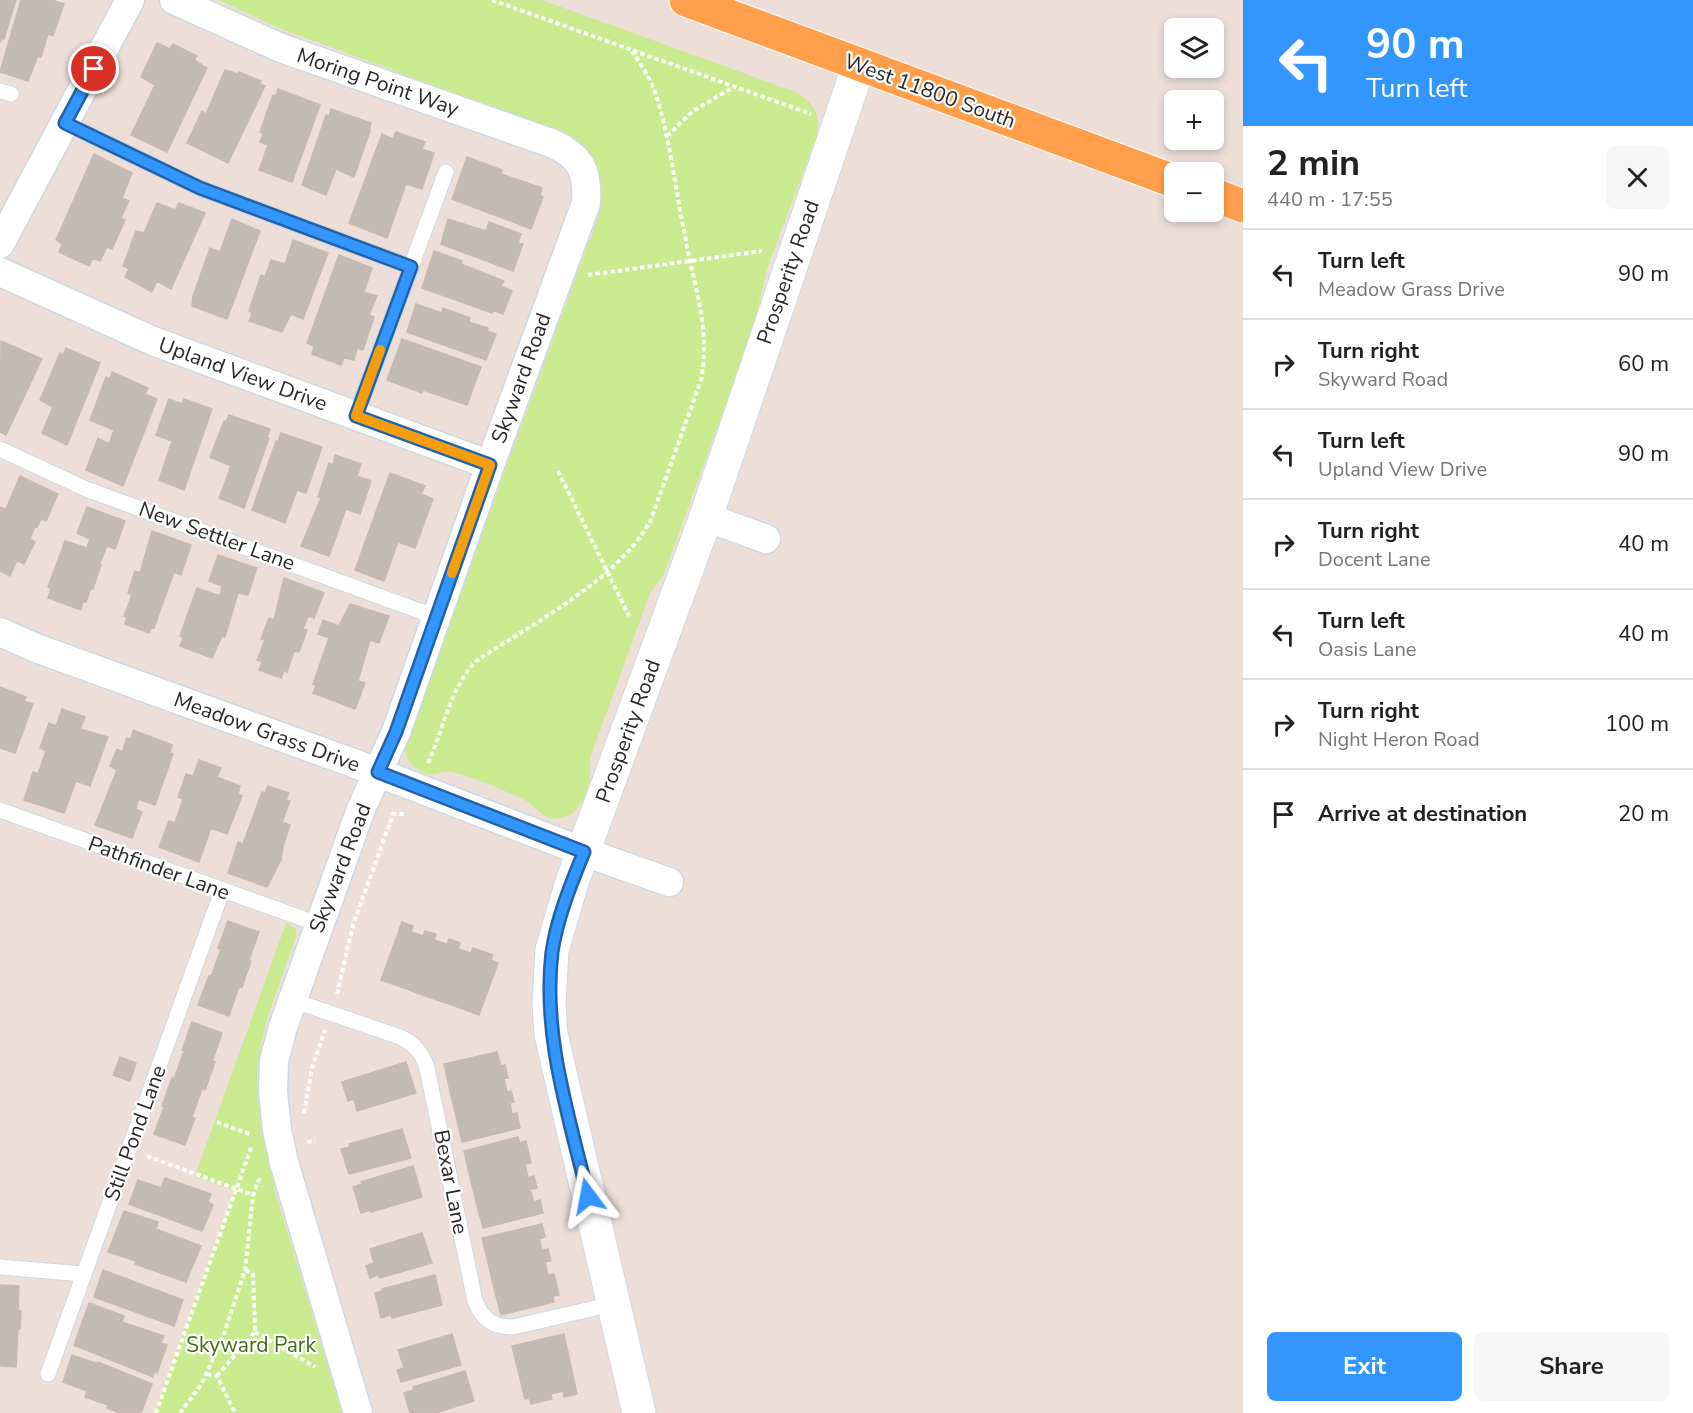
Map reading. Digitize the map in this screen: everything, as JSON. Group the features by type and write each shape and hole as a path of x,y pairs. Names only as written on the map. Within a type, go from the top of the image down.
{"main road":[{"name":"West 11800 South","path":"686,0 1164,177"},
{"path":"1224,199 1243,206"}],"street":[{"path":"0,244 130,0"},
{"name":"Moring Point Way","path":"174,0 281,48 551,143 563,148 581,164"},
{"name":"Prosperity Road","path":"639,1413 551,1034 549,1003 552,950 572,882 706,517 859,65"},
{"name":"Skyward Road","path":"358,1413 284,1162 277,1130 273,1092 274,1061 318,924 362,809 396,732 586,202 585,176 581,164"},
{"name":"Upland View Drive","path":"0,272 153,341 490,465"},
{"path":"706,517 766,539"},
{"name":"Meadow Grass Drive","path":"0,632 36,648 378,772 584,852 669,882"}],"lane":[{"path":"65,123 200,188 411,267"},
{"path":"356,416 446,172"},
{"name":"New Settler Lane","path":"0,449 86,489 436,617"},
{"name":"Pathfinder Lane","path":"0,810 318,924"},
{"name":"Still Pond Lane","path":"48,1374 222,891"},
{"name":"Bexar Lane","path":"292,1000 408,1041 422,1054 428,1068 475,1301 484,1318 491,1324 513,1327 613,1304"},
{"path":"0,1267 83,1274"}],"path":[{"path":"492,0 732,88 812,115 817,112"},
{"path":"431,756 458,684 476,661 608,572 642,536 650,522 701,380 704,364 705,326 689,261 666,137 655,93 632,51"},
{"path":"666,137 693,111 732,88"},
{"path":"588,275 762,251"},
{"path":"558,471 629,616"},
{"path":"304,1116 312,1068 331,1013 353,925 393,814 406,814"},
{"path":"156,1413 255,1136 217,1122"},
{"path":"305,1132 308,1151"},
{"path":"307,1142 315,1141"},
{"path":"130,1150 253,1195"},
{"path":"180,1413 207,1374 223,1337 245,1270 253,1195 263,1168"},
{"path":"217,1376 255,1332 253,1274 245,1270"},
{"path":"255,1332 316,1368"},
{"path":"207,1374 217,1376"},
{"path":"217,1376 235,1413"}],"green space":[{"path":"219,0 542,0 793,91 811,104 817,115 816,138 768,266 752,332 664,574 650,593 590,758 590,776 586,792 581,804 569,815 553,819 542,814 521,798 460,774 447,771 432,774 423,772 409,762 404,746 598,217 602,193 599,172 588,152 571,136 276,27"},
{"name":"Skyward Park","path":"286,923 295,928 297,934 268,1016 261,1045 257,1089 262,1102 276,1181 274,1188 342,1413 154,1413 233,1194 232,1190 195,1176"}],"building":[{"path":"0,0 16,0 4,39 1,38 0,43"},
{"path":"21,0 52,0 64,4 53,36 48,34 41,57 38,56 28,81 0,72"},
{"path":"157,43 170,49 173,44 197,56 194,60 207,68 167,152 131,135 155,85 141,77"},
{"path":"225,70 238,74 239,72 261,81 260,84 265,86 228,163 187,143 202,111 206,114"},
{"path":"278,89 320,105 292,182 259,170 268,145 260,142 263,134 260,132 273,95 276,96"},
{"path":"331,109 371,123 354,177 336,169 326,195 302,185 326,115 329,116"},
{"path":"396,132 425,142 422,149 434,153 422,189 406,184 387,238 349,223 382,134 393,139"},
{"path":"94,154 132,173 122,198 129,201 121,218 125,220 112,249 107,247 100,261 93,258 89,266 59,252 62,244 56,240"},
{"path":"467,157 502,170 501,174 542,188 540,195 543,197 531,229 452,199"},
{"path":"157,203 175,210 179,203 205,213 171,289 157,281 152,292 125,277 129,269 123,266 136,231 144,233"},
{"path":"232,219 260,231 227,319 192,306 193,296 210,248 220,252"},
{"path":"448,219 486,231 489,222 521,234 518,243 523,244 513,271 441,244"},
{"path":"293,240 328,253 303,319 291,314 282,332 249,321 252,313 249,311 261,275 265,277 271,260 285,264"},
{"path":"434,251 462,261 461,264 504,281 501,286 512,291 503,314 493,310 492,313 422,288"},
{"path":"339,255 372,268 364,292 377,296 369,315 374,317 363,350 357,348 354,360 344,358 341,365 312,354 314,346 307,343"},
{"path":"416,304 442,313 443,308 470,318 469,322 488,328 487,331 496,334 486,360 407,332"},
{"path":"402,339 481,367 467,405 423,390 422,393 387,380"},
{"path":"1,341 42,359 6,435 0,432"},
{"path":"66,348 100,363 67,445 42,433 53,407 40,400 60,353 63,355"},
{"path":"112,372 148,388 145,394 157,399 123,486 86,470 98,438 109,444 114,430 90,420 106,377 110,379"},
{"path":"169,399 182,404 184,399 212,409 184,490 159,480 172,441 156,435"},
{"path":"229,415 270,429 267,437 269,438 244,508 219,498 231,466 210,457 224,421 226,422"},
{"path":"281,433 322,447 306,493 297,490 285,523 252,510 276,441"},
{"path":"335,455 361,464 357,476 371,481 360,514 346,509 329,556 301,546 321,498 318,497 329,463 333,465"},
{"path":"390,473 425,486 421,494 433,499 415,548 398,542 384,581 355,570"},
{"path":"20,476 58,494 46,521 41,519 37,527 35,526 30,539 35,542 24,564 17,560 10,576 0,571 0,507 6,509"},
{"path":"87,507 125,521 115,549 107,546 93,589 91,588 86,602 83,601 81,610 48,598 51,589 48,587 65,541 87,548 90,539 77,533"},
{"path":"152,531 191,545 181,575 174,572 154,628 152,627 149,633 125,624 127,617 124,616 132,595 128,593 135,571 140,573"},
{"path":"218,555 257,568 248,595 238,593 225,637 222,636 212,658 180,646 183,638 180,636 197,588 220,596 222,586 209,581"},
{"path":"284,578 324,593 314,618 308,616 303,629 307,630 299,652 294,651 287,672 284,670 281,678 259,670 262,662 257,660 265,640 261,639 269,618 274,620"},
{"path":"350,604 389,616 379,643 370,640 358,681 365,683 355,709 313,693 316,686 313,684 329,638 318,634 323,620 339,626"},
{"path":"0,687 26,697 24,701 33,704 15,753 0,748"},
{"path":"62,709 85,717 80,729 108,737 90,786 76,781 64,813 24,800 33,772 38,774 46,751 40,748 49,723 56,726"},
{"path":"133,730 172,745 170,753 173,754 155,805 138,799 136,809 142,812 132,838 95,825 117,770 110,766 117,749 122,752 127,738 131,739"},
{"path":"199,760 221,768 217,777 240,786 238,794 242,796 227,834 211,828 199,862 159,847 169,821 175,823 183,799 178,797 186,774 193,776"},
{"path":"268,786 289,793 286,800 290,801 282,822 290,825 281,860 267,887 228,873 238,842 243,844 262,792 265,793"},
{"path":"228,921 259,932 249,960 218,948"},
{"path":"402,922 413,926 411,932 423,936 404,988 381,980"},
{"path":"425,931 436,934 434,940 447,944 428,997 404,988"},
{"path":"449,939 460,943 458,949 471,953 452,1005 428,997"},
{"path":"473,948 493,955 491,960 498,963 479,1015 452,1005"},
{"path":"221,949 251,961 242,987 211,977"},
{"path":"209,976 239,986 229,1016 198,1005"},
{"path":"192,1022 222,1033 212,1062 182,1050"},
{"path":"184,1051 215,1062 205,1090 174,1079"},
{"path":"497,1052 501,1066 505,1065 508,1078 450,1091 444,1064"},
{"path":"120,1057 136,1063 130,1081 113,1075"},
{"path":"406,1062 416,1093 357,1111 354,1099 348,1101 342,1082"},
{"path":"172,1078 202,1089 192,1117 162,1106"},
{"path":"504,1079 507,1092 511,1091 514,1102 456,1116 450,1091"},
{"path":"510,1103 512,1114 517,1113 520,1128 462,1142 456,1116"},
{"path":"164,1107 195,1118 185,1145 154,1134"},
{"path":"402,1129 411,1158 349,1174 341,1149 350,1147 349,1144"},
{"path":"518,1137 520,1143 526,1141 531,1163 470,1177 464,1151"},
{"path":"525,1164 528,1178 534,1176 537,1188 476,1202 470,1177"},
{"path":"413,1166 422,1197 361,1213 353,1187 362,1184 361,1182"},
{"path":"165,1178 211,1194 208,1202 213,1205 202,1231 129,1204 138,1180 161,1188"},
{"path":"530,1189 534,1202 540,1200 543,1213 483,1228 476,1202"},
{"path":"124,1211 158,1222 156,1229 201,1246 186,1282 108,1252"},
{"path":"542,1224 545,1237 539,1239 542,1250 488,1263 482,1238"},
{"path":"422,1233 432,1263 380,1278 378,1275 370,1278 366,1266 374,1263 370,1249"},
{"path":"548,1249 551,1261 545,1262 548,1275 494,1288 488,1263"},
{"path":"103,1270 183,1300 174,1326 94,1297"},
{"path":"554,1274 559,1295 553,1296 554,1302 501,1315 494,1288"},
{"path":"435,1275 442,1305 392,1318 391,1315 381,1318 375,1293 383,1291 382,1289"},
{"path":"0,1285 19,1286 18,1310 21,1311 16,1367 0,1366"},
{"path":"89,1303 124,1316 122,1322 164,1336 161,1343 167,1345 157,1373 154,1371 153,1377 74,1345"},
{"path":"452,1334 461,1365 401,1382 397,1370 404,1368 398,1350"},
{"path":"564,1334 577,1394 564,1397 563,1391 550,1394 538,1340"},
{"path":"538,1340 552,1399 531,1404 529,1398 525,1399 512,1346"},
{"path":"72,1355 98,1364 98,1362 152,1384 141,1413 120,1413 107,1408 108,1405 85,1397 87,1391 63,1382"},
{"path":"465,1371 474,1401 435,1413 410,1413 404,1393 414,1390 413,1387"}],"slow traffic":[{"path":"380,350 356,416 490,465 452,573"}],"route":[{"path":"94,69 65,123 200,188 411,267 356,416 490,465 396,732 378,772 584,852 572,882 552,950 549,1003 551,1034 557,1066 588,1196"}]}
